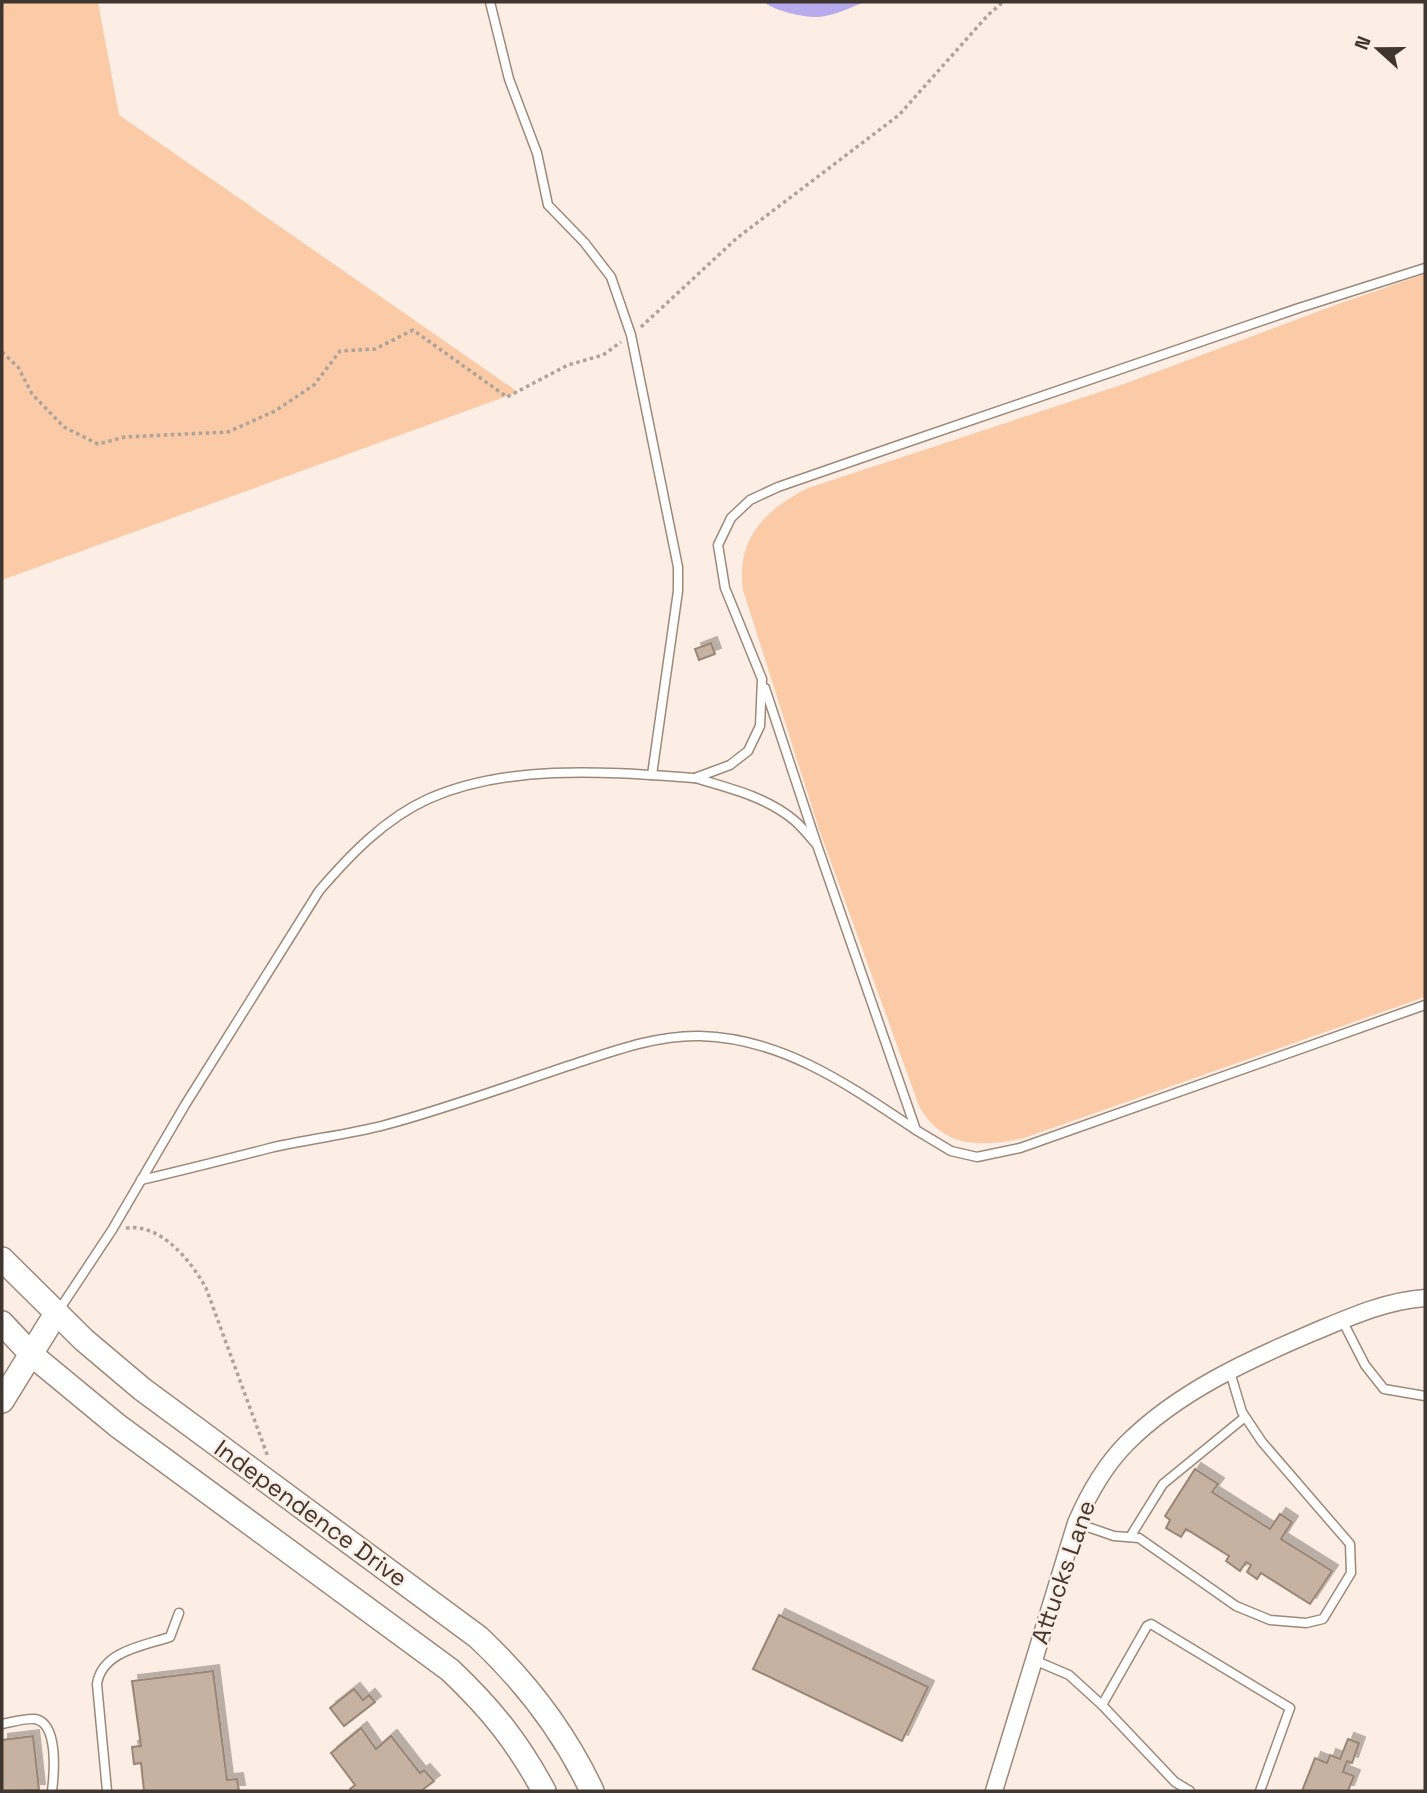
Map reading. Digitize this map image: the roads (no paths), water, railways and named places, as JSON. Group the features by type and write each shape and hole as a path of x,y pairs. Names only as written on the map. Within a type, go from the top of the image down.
{"street":[{"name":"Independence Drive","path":"2,1259 84,1340 142,1389 478,1637 502,1659 544,1708 572,1751 592,1791"},
{"name":"Attucks Lane","path":"994,1791 1076,1523 1092,1488 1128,1442 1168,1408 1230,1372 1342,1320 1386,1305 1425,1298"},
{"path":"2,1401 57,1312"},
{"name":"Independence Drive","path":"2,1323 32,1355 167,1464 450,1670 496,1716 515,1741 544,1791"}],"lane":[{"path":"490,2 509,79 537,153 548,205 584,242 611,277 631,335 678,566 678,591 652,775"},
{"path":"916,1130 762,679 725,588 718,545 731,518 750,500 778,487 1299,308 1425,268"},
{"path":"695,778 730,765 748,751 760,726 762,679"},
{"path":"57,1312 112,1230 319,891 345,860 387,824 426,800 472,783 519,775 652,775 695,778 727,787 775,807 796,821 817,845"},
{"path":"141,1180 271,1148 384,1125 614,1051 660,1039 700,1036 779,1050 846,1084 951,1152 977,1157 1020,1148 1425,1005"},
{"path":"1342,1320 1365,1365 1384,1389 1425,1396"},
{"path":"1076,1523 1114,1536 1139,1538 1236,1606 1270,1620 1306,1623 1324,1619 1351,1573 1350,1544 1262,1442 1245,1417 1230,1372"},
{"path":"1130,1537 1163,1484 1245,1417"},
{"path":"107,1791 98,1675 113,1657 170,1637 180,1613"},
{"path":"1102,1705 1147,1626 1153,1624 1290,1708 1259,1791"},
{"path":"1034,1660 1069,1675 1102,1705 1175,1782 1190,1791"},
{"path":"2,1724 36,1719 48,1730 53,1749 52,1791"}]}
